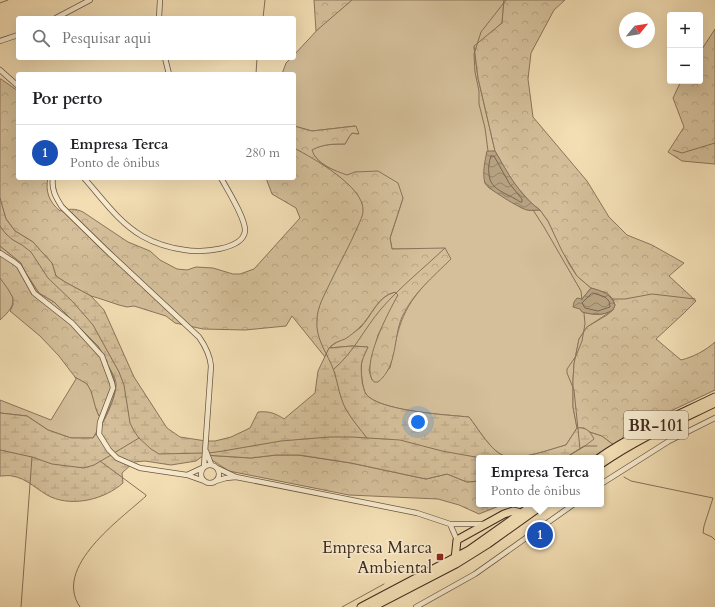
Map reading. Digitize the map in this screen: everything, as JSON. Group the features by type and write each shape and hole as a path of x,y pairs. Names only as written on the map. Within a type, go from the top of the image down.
{"highway":[{"name":"BR-101","path":"603,455 622,442 647,429 715,397"},
{"name":"BR-101","path":"604,462 626,447 658,430 715,404"},
{"path":"361,607 454,559 530,507"},
{"path":"373,607 456,564 488,544 540,507"},
{"path":"454,559 457,540 504,514 513,511 521,513"}],"street":[{"path":"60,16 90,0"},
{"path":"159,16 160,0"},
{"path":"0,40 16,36"},
{"path":"166,60 168,72"},
{"path":"0,70 16,84"},
{"path":"52,180 53,191 57,201 62,207 199,337 206,346 210,356 211,366 206,451 200,475 204,481"},
{"path":"86,180 118,217 140,235 159,244 187,251 227,247 240,240 244,234 244,222 222,180"},
{"path":"0,253 17,264 34,293 72,323 104,358 113,388 101,418 99,434 109,450 117,458 140,468 188,475 212,483 226,478 236,477"},
{"path":"604,482 669,441 715,418"},
{"path":"206,451 211,464 236,477 402,510 450,524 484,524"},
{"path":"188,475 211,464"},
{"path":"212,483 219,475 217,468"},
{"path":"416,607 475,574 570,507"},
{"path":"450,524 457,540"}],"green space":[{"path":"314,0 352,0 316,31"},
{"path":"352,0 504,0 502,23 474,47 478,78 495,151 487,152 485,183 489,188 522,208 528,210 540,210 548,221 569,264 577,276 591,288 582,299 580,309 583,312 598,314 613,310 587,327 579,339 574,364 573,380 573,407 577,428 566,445 531,455 500,454 490,445 469,417 414,411 398,408 373,400 366,394 363,388 361,368 364,355 368,347 352,346 329,348 361,327 384,297 395,292 398,295 378,335 369,370 372,380 390,368 398,331 406,311 411,302 428,281 417,249 392,249 390,238 403,198 356,172 347,176 331,169 321,163 311,150 324,145 345,144 352,133 358,134 355,126 312,131 296,127 296,72 283,72 286,63 289,60 296,60 296,53 320,27"},
{"path":"504,0 565,0 554,10 531,53 528,79 533,117 587,181 609,217 627,235 652,245 684,263 669,276 696,301 656,339 681,360 699,353 715,342 715,390 652,420 614,445 602,436 590,432 584,428 577,428 573,407 574,364 579,339 587,327 613,310 615,305 613,299 607,293 591,288 577,276 562,251 548,221 540,210 531,203 512,181 495,151 478,78 474,46 502,23"},
{"path":"715,29 715,164 682,161 668,152 684,127 673,98 680,84 703,84 703,47"},
{"path":"1,79 16,90 16,180 48,180 47,187 49,196 53,204 60,211 72,209 83,212 128,242 150,251 160,260 177,269 187,270 196,267 213,268 233,274 240,274 254,269 300,218 296,208 272,194 267,180 296,180 296,127 312,131 356,126 359,134 352,133 345,144 324,145 312,150 314,155 321,163 347,175 355,172 378,171 398,183 403,198 390,238 392,249 445,248 451,259 412,300 399,325 389,368 378,382 374,382 370,375 370,364 382,326 398,295 395,292 389,294 379,302 364,323 355,332 331,346 325,357 292,316 286,326 245,330 203,329 175,323 166,316 134,306 127,307 119,305 91,296 56,276 52,263 33,242 15,231 6,219 0,198"},
{"path":"0,198 6,219 15,231 33,242 52,263 56,276 91,296 104,310 134,377 167,428 180,437 215,441 231,437 250,428 258,412 272,413 284,419 315,393 318,371 329,348 352,346 368,347 362,361 361,368 363,388 366,394 373,400 398,408 414,411 469,417 490,445 502,455 476,455 476,481 467,482 447,474 426,479 351,463 299,455 276,455 251,458 204,455 196,461 171,465 145,461 134,462 122,473 123,483 116,489 89,500 79,501 60,500 51,497 23,479 11,476 0,476 0,413 27,416 48,430 71,438 93,438 101,427 108,412 116,389 116,383 114,375 98,346 54,302 39,293 21,263 0,246"},
{"path":"0,246 21,263 39,293 54,302 98,346 107,361 115,384 114,396 105,417 99,416 91,391 87,384 75,377 59,356 40,336 10,311 13,305 13,298 0,278"},
{"path":"0,278 10,290 13,300 10,309 0,320"},
{"path":"75,377 87,384 91,391 99,416 105,417 93,438 71,438 48,430 27,416 0,413 0,400 51,420 76,379"},
{"path":"577,428 587,430 594,439 570,455 531,455 566,445"},
{"path":"590,432 602,436 614,445 599,455 569,455 593,439"},
{"path":"204,455 251,458 276,455 298,455 351,463 426,479 447,474 467,482 476,481 476,507 496,507 479,514 459,505 438,499 349,495 229,471"}],"water":[{"path":"487,151 495,151 520,191 540,210 524,209 487,186 485,183 484,167"},
{"path":"591,288 602,292 611,298 615,305 613,310 602,314 594,314 582,312 580,309 573,307 577,298 582,299"}],"waterway":[{"path":"0,3 8,0"},
{"path":"263,16 265,0"},
{"path":"488,151 485,128 479,104 479,91 475,72 474,54 481,32 506,0"},
{"path":"256,72 257,60"},
{"path":"673,150 682,153 715,143"},
{"path":"296,149 336,174 356,192 361,202 363,211 362,217 318,310 317,327 320,340 334,371 345,407 367,438"},
{"path":"533,210 581,291 582,300"},
{"path":"0,226 13,240 31,252 48,278 73,302 93,325 119,372 124,385 130,423 139,438 159,454 204,453"},
{"path":"334,369 353,348 388,301 445,248"},
{"path":"612,299 625,299 652,294 695,299"},
{"path":"580,449 574,390 567,373 567,369 576,356 582,341 585,324 584,313"},
{"path":"209,453 281,441 329,437 352,437 400,440 442,451 476,457"},
{"path":"114,453 139,438"},
{"path":"570,455 584,446 597,446"},
{"path":"0,450 32,457 52,464 84,468 94,465 111,455"},
{"path":"21,607 32,457"},
{"path":"80,607 74,592 75,576 82,560 93,545 121,517 146,496 100,461"},
{"path":"624,477 631,481 713,498 703,533 715,540"},
{"path":"342,607 384,584"}],"place":[{"name":"Empresa Terca","path":"540,535"},
{"name":"Empresa Marca Ambiental","path":"440,557"}]}
